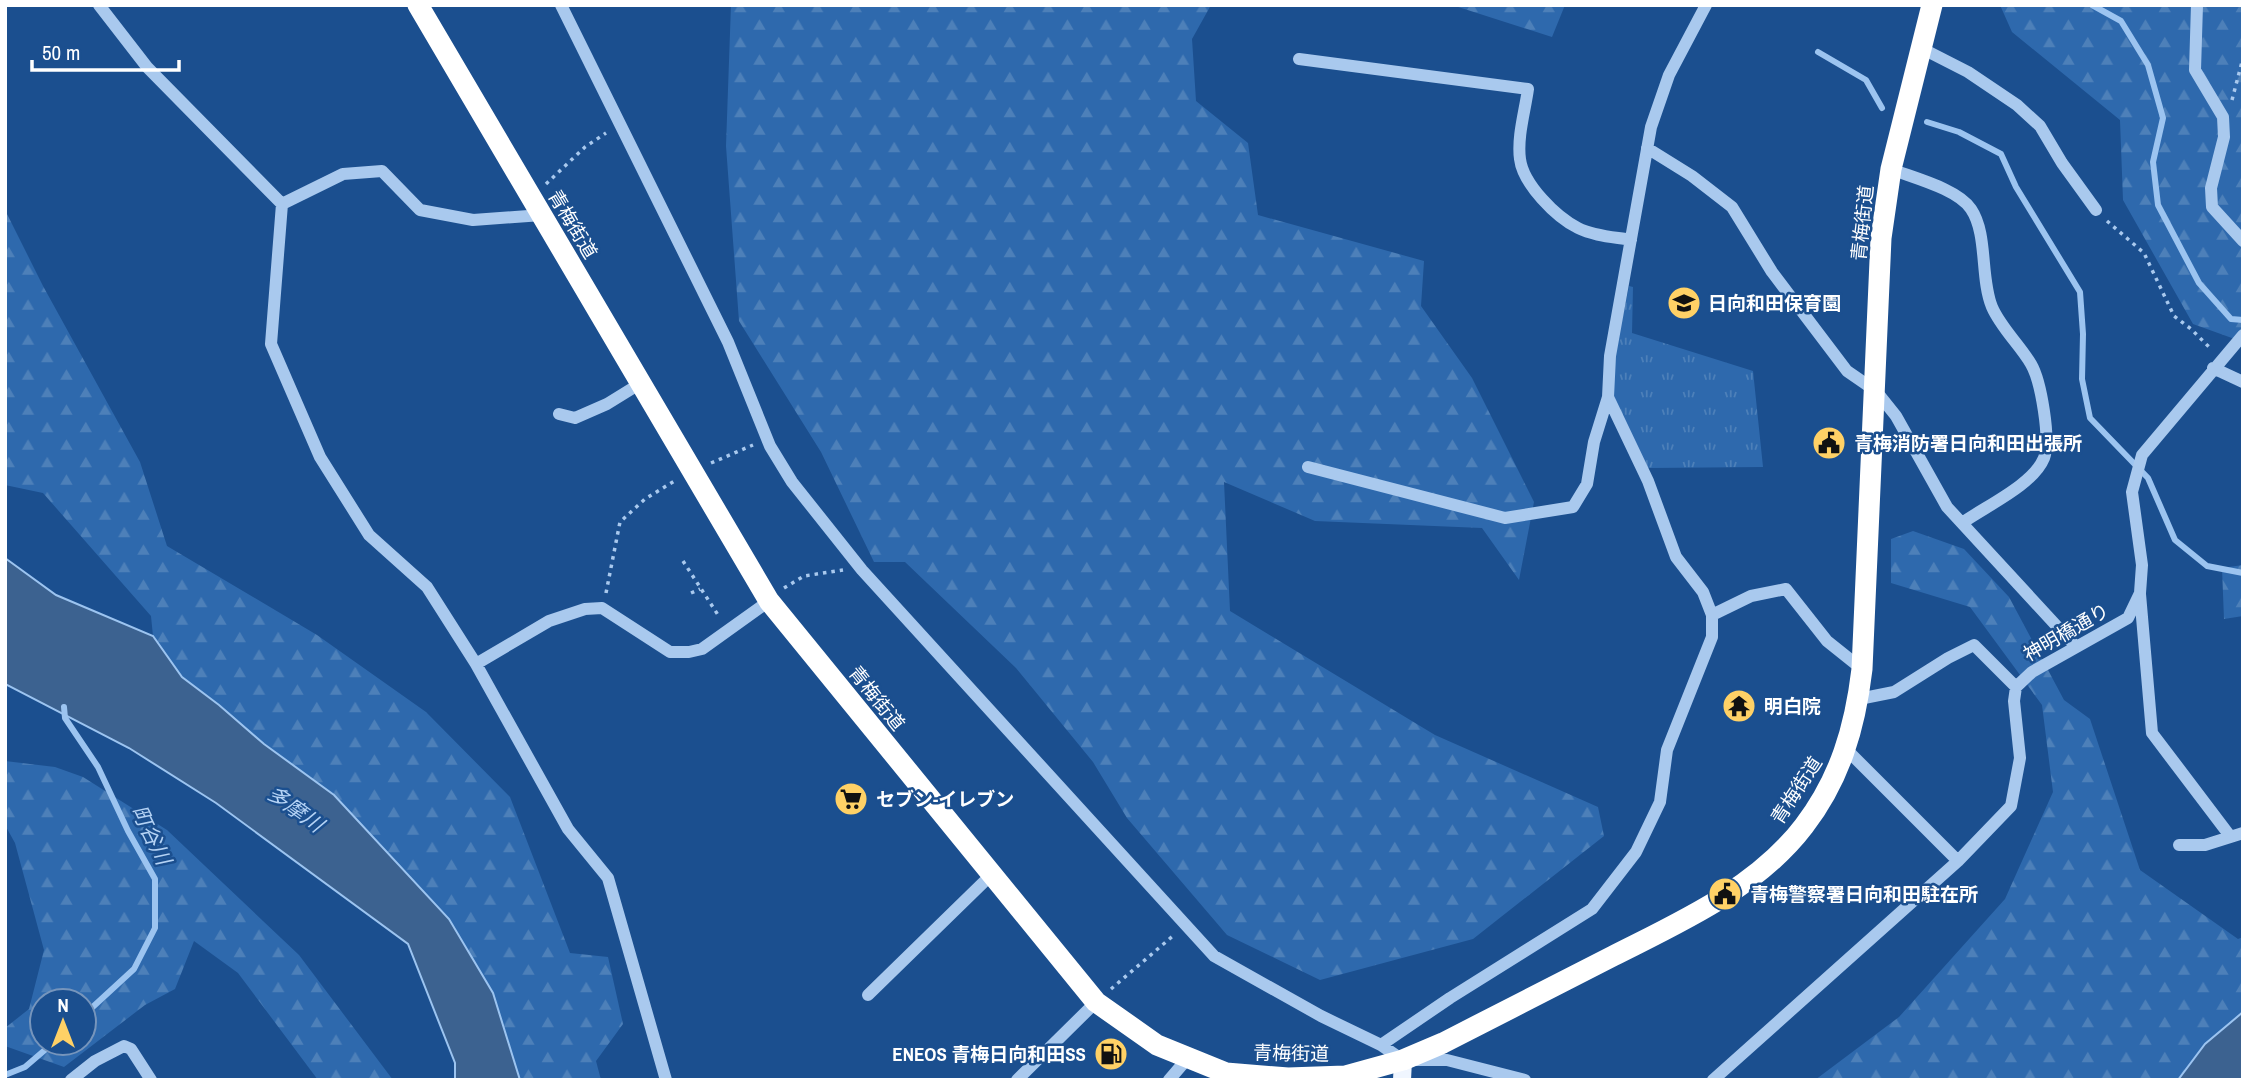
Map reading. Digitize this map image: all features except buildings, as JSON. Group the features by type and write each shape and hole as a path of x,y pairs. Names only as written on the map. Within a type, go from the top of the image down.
{"highway":[{"name":"青梅街道","path":"418,5 769,601 1096,1002 1157,1045 1187,1059 1226,1073 1288,1079 1405,1073 1443,1043 1704,909 1775,858 1804,826 1847,751 1859,699 1863,670 1881,238 1891,169 1932,5"}],"street":[{"path":"99,5 147,67 282,204 271,344 320,457 369,535 427,587 476,664 568,829 608,878 666,1080"},
{"path":"561,5 728,342 767,438 792,482 862,570 1214,956 1321,1016 1381,1045 1405,1073 1447,1060 1525,1080"},
{"path":"1308,467 1505,518 1573,507 1587,484 1594,442 1608,397 1610,356 1651,127 1669,75 1706,5"},
{"path":"2197,5 2195,70 2223,117 2224,137 2211,188 2212,207 2243,241"},
{"path":"1921,48 1968,72 2017,105 2040,126 2095,210"},
{"path":"1299,59 1528,89 1519,155 1521,166 1531,183 1556,213 1578,227 1631,240"},
{"path":"1647,148 1692,176 1731,207 1772,272 1847,371 1876,391 1896,416 1947,507 2076,647"},
{"path":"1891,169 1961,197 1972,209 1978,222 1986,289 1993,308 2033,366 2048,433 2045,455 2039,468 2028,480 1962,523"},
{"path":"282,204 343,174 382,171 420,210 473,220 537,206"},
{"path":"2179,845 2205,845 2236,835 2152,733 2140,593 2142,565 2132,492 2142,455 2243,335"},
{"path":"2217,364 2243,382"},
{"path":"559,414 575,418 607,404 641,383"},
{"path":"1381,1045 1450,998 1592,909 1636,852 1660,802 1667,750 1712,637 1712,615 1703,592 1676,557 1648,481 1608,397"},
{"path":"1712,615 1751,596 1786,589 1827,641 1863,670"},
{"name":"神明橋通り","path":"1713,1080 1958,861 2011,806 2020,758 2014,701 2016,687 2032,673 2128,618 2140,593"},
{"path":"476,664 549,621 585,609 602,608 670,652 689,652 702,649 769,601"},
{"path":"1859,699 1894,692 1974,645 2016,687"},
{"path":"1847,751 1958,861"},
{"path":"868,995 991,875"},
{"path":"1017,1080 1096,1002"},
{"path":"71,1080 95,1061 124,1046 131,1049 151,1080"},
{"path":"1169,1080 1187,1059"}],"path":[{"path":"2234,108 2231,102 2243,58"},
{"path":"537,206 585,147 619,124"},
{"path":"2095,210 2144,253 2174,316 2191,329 2217,364"},
{"path":"602,608 613,567 620,522 645,499 693,470 767,438"},
{"path":"683,561 729,630"},
{"path":"769,601 782,589 804,576 862,570"},
{"path":"691,593 700,589"},
{"path":"1096,1002 1186,925"}],"green space":[{"path":"731,5 1211,5 1192,39 1196,101 1248,143 1258,215 1424,261 1421,306 1472,378 1534,502 1519,580 1482,528 1315,521 1224,482 1230,611 1435,735 1598,807 1604,836 1473,939 1320,980 1227,935 1127,818 1093,762 1016,668 905,562 874,562 821,452 739,321 726,146"},
{"path":"1452,5 1565,5 1552,37"},
{"path":"2000,5 2243,5 2243,342 2193,324 2123,200 2120,120 2012,32"},
{"path":"5,210 43,286 140,462 167,546 317,635 426,712 510,797 570,953 608,957 623,1024 596,1061 601,1080 520,1080 493,993 264,744 182,677 153,636 151,616 43,493 5,485"},
{"path":"1629,286 1633,287 1632,333 1753,371 1763,467 1648,468 1615,401 1613,388 1615,359"},
{"path":"1913,531 1964,549 2009,597 2064,700 2090,719 2140,870 2238,939 2243,937 2243,1012 2205,1044 2178,1080 1815,1080 1899,1017 2005,899 2053,792 2042,705 1970,607 1891,583 1891,539"},
{"path":"2243,565 2243,616 2224,619 2222,568"},
{"path":"5,761 55,767 83,777 167,830 299,955 393,1080 318,1080 238,973 194,941 175,989 145,1005 98,1041 98,987 35,987 44,950 15,843 5,825"},
{"path":"28,1010 28,1054 5,1046 5,1028"},
{"path":"36,1057 77,1057 64,1067"}],"water":[{"name":"多摩川","path":"5,558 56,595 153,636 182,677 264,744 334,795 449,919 493,993 520,1080 455,1080 455,1063 408,944 216,803 129,748 5,684"},
{"path":"2243,1012 2243,1080 2178,1080 2205,1044"}],"waterway":[{"path":"2092,5 2121,21 2148,65 2163,118 2153,162 2158,205 2199,283 2231,319 2243,320"},
{"path":"1818,52 1866,80 1882,108"},
{"path":"1927,122 1959,132 2001,154 2016,187 2080,292 2082,379 2090,418 2148,478 2175,540 2207,566 2243,573"},
{"name":"町谷川","path":"64,707 65,718 98,767 128,831 155,879 155,928 134,969 98,1002"},
{"name":"町谷川","path":"5,1075 25,1067 37,1057"}],"place":[{"name":"日向和田保育園","path":"1684,303"},
{"name":"青梅消防署日向和田出張所","path":"1829,443"},
{"name":"明白院","path":"1739,706"},
{"name":"セブン-イレブン","path":"851,799"},
{"name":"青梅警察署日向和田駐在所","path":"1725,894"},
{"name":"ENEOS 青梅日向和田SS","path":"1111,1054"}]}
